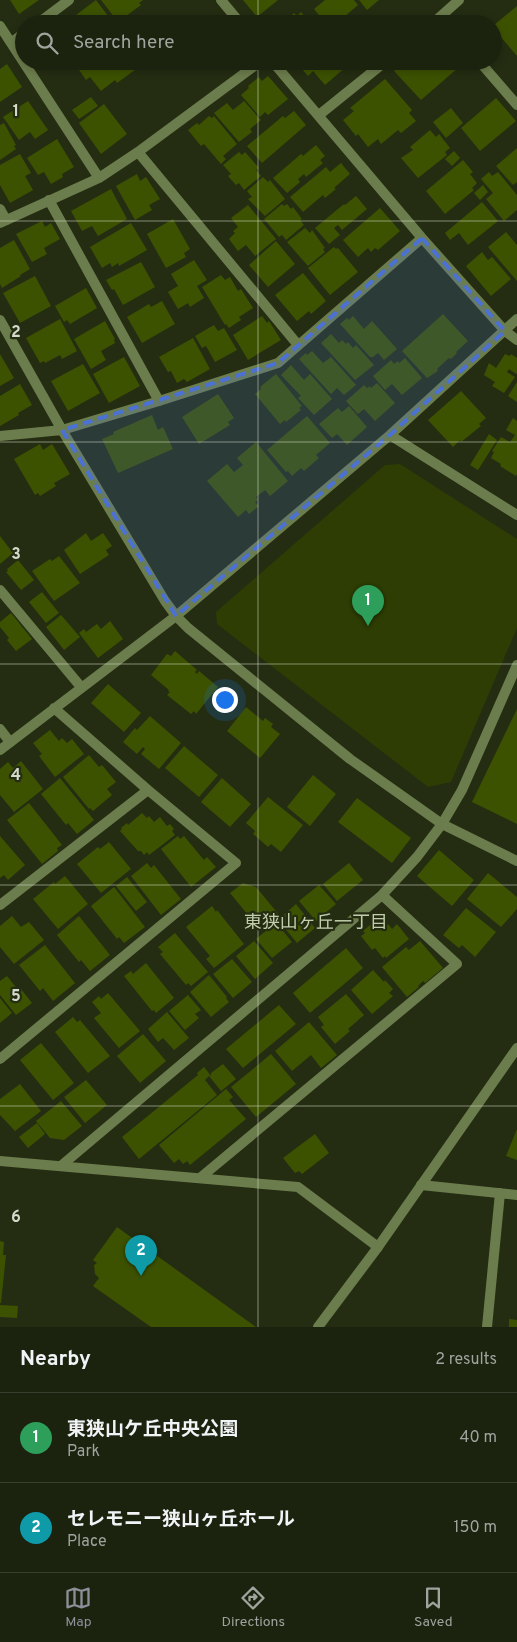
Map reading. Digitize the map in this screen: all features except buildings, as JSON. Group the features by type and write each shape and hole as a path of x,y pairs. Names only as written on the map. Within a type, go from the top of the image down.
{"street":[{"path":"49,15 69,0"},
{"path":"221,0 234,15"},
{"path":"448,15 459,0"},
{"path":"0,26 15,49"},
{"path":"11,43 15,40"},
{"path":"29,70 99,178"},
{"path":"0,209 3,222 99,178 138,152 249,70"},
{"path":"280,70 422,238 506,331 517,340"},
{"path":"319,115 375,70"},
{"path":"488,70 517,105"},
{"path":"138,152 298,345"},
{"path":"49,200 159,401"},
{"path":"0,436 62,430 278,362 422,238"},
{"path":"0,750 176,616 390,435 517,319"},
{"path":"0,320 62,430 165,601 176,616 188,628 350,759 442,824 517,861"},
{"path":"390,435 517,515"},
{"path":"0,590 81,687"},
{"path":"62,1165 382,895 417,857 442,824 462,790 517,665"},
{"path":"0,1059 236,863 54,708"},
{"path":"0,730 10,742"},
{"path":"0,905 148,790"},
{"path":"200,1178 457,964 382,895"},
{"path":"318,1327 378,1247 517,1048"},
{"path":"0,1161 298,1187 378,1247"},
{"path":"420,1185 517,1195"},
{"path":"487,1327 500,1193"}],"highlighted area":[{"path":"422,238 505,331 390,435 176,616 62,430 278,363"}],"green space":[{"path":"400,464 517,539 517,628 451,782 428,787 217,624 216,612 385,465"}],"place":[{"name":"東狭山ケ丘中央公園","path":"368,626"},
{"name":"セレモニー狭山ヶ丘ホール","path":"141,1276"}],"district":[{"name":"東狭山ヶ丘一丁目","path":"316,923"}]}
